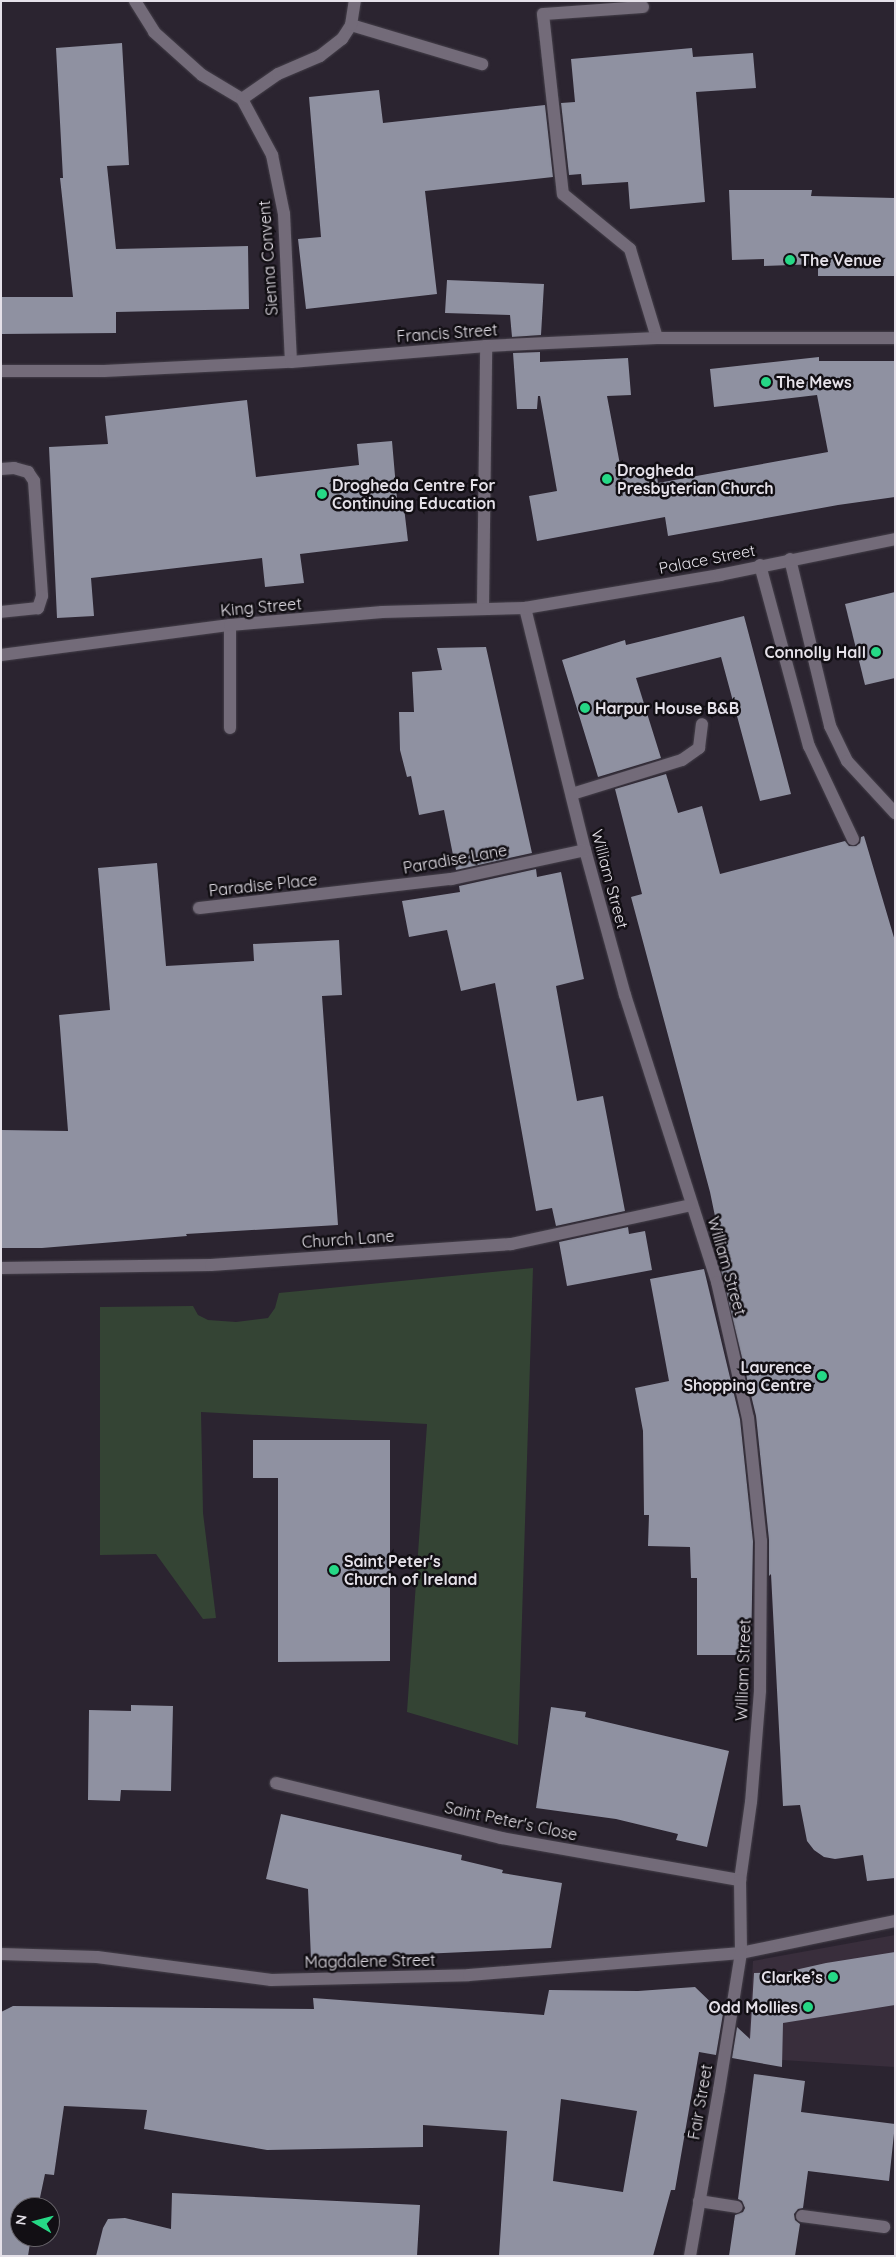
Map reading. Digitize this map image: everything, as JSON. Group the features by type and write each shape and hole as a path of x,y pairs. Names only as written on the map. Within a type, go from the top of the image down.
{"street":[{"path":"135,1 154,32 202,75 242,99 278,74 320,56 342,39 352,24 355,1"},
{"path":"643,7 543,14 563,194 630,249 657,338"},
{"path":"352,24 482,64"},
{"name":"Sienna Convent","path":"242,99 272,155 284,214 291,362"},
{"name":"Francis Street","path":"1,371 104,371 291,362 486,346 657,338 895,338"},
{"path":"483,608 486,346"},
{"path":"1,470 14,468 28,472 34,481 42,596 38,608 1,612"},
{"name":"Palace Street","path":"525,608 720,575 760,565 895,539"},
{"path":"790,559 830,726 847,761 895,813"},
{"path":"760,565 809,746 854,839"},
{"name":"King Street","path":"1,655 230,625 382,612 525,608"},
{"name":"William Street","path":"525,608 585,850 625,995 717,1282 748,1418 761,1541 760,1691 751,1802 740,1880 741,1953"},
{"path":"230,625 230,728"},
{"path":"572,794 682,760 699,748 702,724"},
{"name":"Paradise Lane","path":"331,894 450,879 585,850"},
{"name":"Paradise Place","path":"200,908 331,894"},
{"name":"Church Lane","path":"1,1268 211,1265 510,1244 692,1206"},
{"name":"Saint Peter's Close","path":"276,1783 501,1838 740,1880"},
{"name":"Magdalene Street","path":"1,1954 97,1957 271,1980 469,1975 741,1953 895,1921"},
{"name":"Fair Street","path":"690,2256 741,1953"},
{"path":"699,2201 737,2207"},
{"path":"802,2216 884,2227"}],"shaded area":[{"path":"895,1935 895,2067 748,2058 753,1961"}],"green space":[{"path":"533,1268 518,1745 407,1712 427,1424 201,1412 203,1513 216,1618 203,1619 156,1554 100,1555 100,1307 193,1306 198,1315 208,1320 236,1322 268,1318 275,1308 279,1293"}],"building":[{"path":"122,43 129,165 107,166 116,249 248,246 249,309 116,312 116,333 1,334 1,297 73,297 60,178 63,178 56,48"},
{"path":"692,48 693,57 753,53 756,88 696,92 705,202 630,209 628,182 582,185 581,174 569,175 561,103 575,102 571,59"},
{"path":"379,90 383,123 545,105 553,177 425,191 437,294 306,309 298,239 321,237 309,97"},
{"path":"729,190 812,190 811,196 895,198 895,276 818,276 818,264 764,266 764,259 732,260"},
{"path":"447,280 544,284 541,335 512,337 510,315 445,313"},
{"path":"540,352 540,362 628,358 631,395 607,396 622,475 656,469 658,483 828,452 817,395 714,407 710,369 819,357 819,361 895,361 895,497 838,505 668,536 665,517 537,541 529,496 557,491 540,396 538,396 537,409 517,409 513,353"},
{"path":"247,400 256,477 359,465 357,444 392,441 397,499 403,499 408,541 300,554 304,583 265,587 262,558 91,578 94,616 57,618 49,447 108,444 105,416"},
{"name":"Connolly Hall","path":"895,592 895,678 865,685 845,604"},
{"path":"744,616 791,794 760,801 721,657 636,678 661,758 598,777 562,660 625,640 626,645"},
{"path":"486,647 532,853 456,870 444,810 419,815 411,776 407,777 400,750 399,712 414,712 412,672 442,670 437,648"},
{"name":"Laurence Shopping Centre","path":"666,774 678,813 702,806 720,874 845,841 849,846 856,846 860,843 861,837 864,836 895,941 895,1878 867,1881 863,1855 835,1859 824,1857 814,1850 807,1841 800,1805 783,1806 771,1574 769,1576 769,1540 756,1416 720,1266 725,1265 710,1192 631,897 642,894 615,789"},
{"path":"157,863 166,966 254,961 253,944 339,940 342,995 322,996 338,1225 186,1234 187,1236 42,1248 1,1248 1,1130 68,1131 59,1015 110,1010 98,868"},
{"path":"536,869 537,877 561,872 584,979 556,986 577,1101 603,1096 625,1211 556,1226 552,1208 536,1211 495,983 461,991 447,930 409,937 402,901 460,892 459,886"},
{"path":"628,1227 629,1234 645,1231 652,1270 567,1286 559,1242"},
{"path":"704,1269 740,1419 753,1541 751,1655 697,1655 697,1578 691,1578 690,1547 648,1546 649,1515 644,1515 643,1431 635,1388 669,1381 650,1279"},
{"name":"Saint Peter's Church of Ireland","path":"253,1440 390,1440 390,1661 278,1662 278,1478 253,1478"},
{"path":"131,1705 173,1706 171,1791 121,1790 120,1801 88,1800 89,1710 131,1711"},
{"path":"551,1707 586,1712 585,1717 729,1751 707,1847 676,1840 678,1834 616,1819 536,1808"},
{"path":"281,1814 462,1855 461,1860 503,1870 502,1873 562,1883 551,1948 311,1959 308,1889 266,1879"},
{"path":"895,1952 895,2005 783,2023 782,2067 732,2058 737,2027 750,2039 754,1973 786,1972 826,1963"},
{"path":"695,1987 723,2014 716,2055 699,2052 675,2190 671,2190 653,2256 499,2256 507,2131 423,2125 423,2147 267,2150 144,2129 147,2110 64,2106 54,2175 45,2174 40,2197 10,2197 10,2247 29,2247 28,2256 1,2256 1,2012 13,2006 314,2009 313,1998 544,2015 549,1990 638,1991","holes":["561,2099 637,2111 623,2192 553,2181"]},
{"path":"754,2074 805,2081 801,2112 895,2124 889,2181 808,2171 803,2208 798,2209 794,2214 795,2220 800,2224 795,2256 729,2256 735,2215 743,2212 745,2208 742,2201 738,2199"},
{"path":"172,2193 420,2205 417,2256 96,2256 103,2228 108,2219 125,2218 171,2229"}],"place":[{"name":"The Venue","path":"790,260"},
{"name":"The Mews","path":"766,382"},
{"name":"Drogheda Presbyterian Church","path":"607,479"},
{"name":"Drogheda Centre For Continuing Education","path":"322,494"},
{"name":"Connolly Hall","path":"876,652"},
{"name":"Harpur House B&B","path":"585,708"},
{"name":"Laurence Shopping Centre","path":"822,1376"},
{"name":"Saint Peter's Church of Ireland","path":"334,1570"},
{"name":"Clarke’s","path":"833,1977"},
{"name":"Odd Mollies","path":"808,2007"}]}
